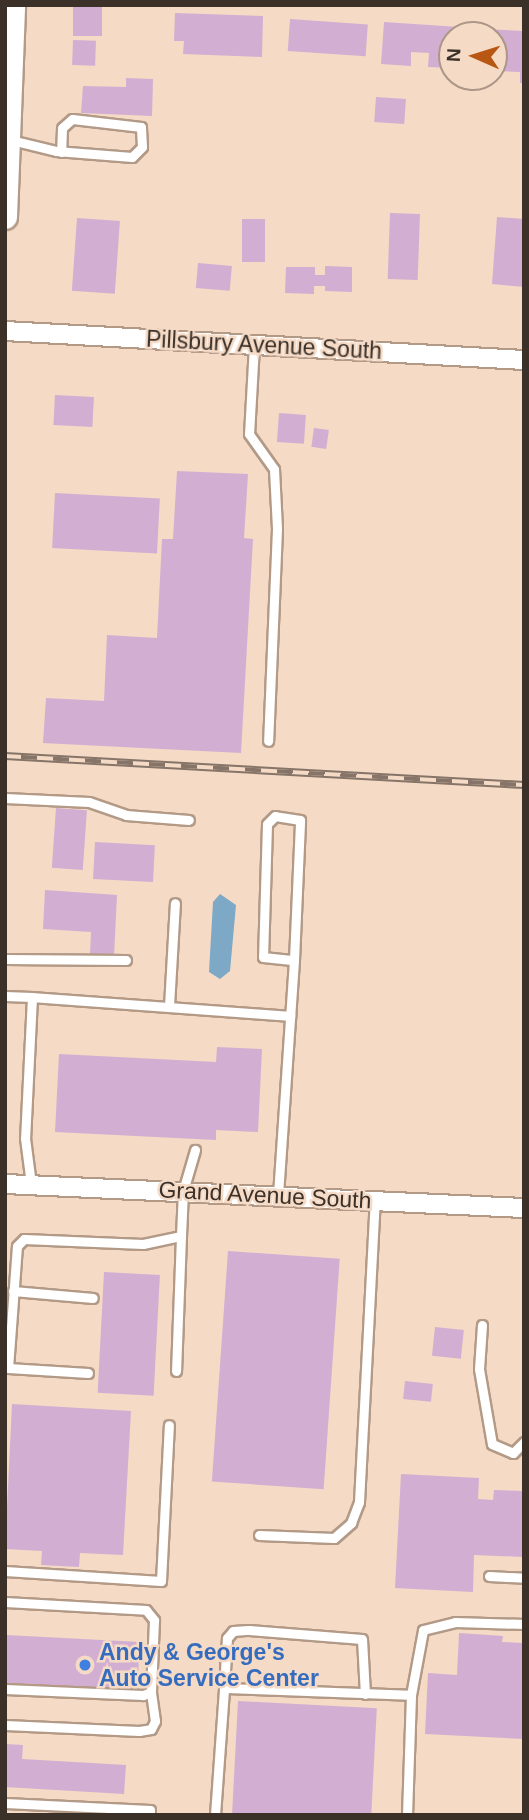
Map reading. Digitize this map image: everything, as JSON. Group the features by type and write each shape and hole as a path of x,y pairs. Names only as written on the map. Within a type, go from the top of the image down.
{"street":[{"path":"5,217 13,5"},
{"name":"Pillsbury Avenue South","path":"5,331 524,360"},
{"name":"Grand Avenue South","path":"5,1184 524,1208"}],"lane":[{"path":"7,139 61,152 132,157 142,147 141,127 72,119 61,128 61,152"},
{"path":"254,345 249,434 274,469 276,529 268,741"},
{"path":"5,798 89,802 126,815 189,820"},
{"path":"278,1195 294,960 300,820 275,816 267,824 263,957 294,960"},
{"path":"169,1006 175,903"},
{"path":"5,959 126,961"},
{"path":"5,996 290,1017"},
{"path":"31,1184 25,1138 32,997"},
{"path":"176,1371 183,1191 195,1150"},
{"path":"259,1535 334,1538 351,1523 359,1502 374,1201"},
{"path":"88,1373 8,1368 16,1246 24,1239 143,1244 181,1237"},
{"path":"13,1291 93,1298"},
{"path":"482,1325 479,1369 492,1444 513,1453 524,1442"},
{"path":"5,1571 161,1581 169,1424"},
{"path":"489,1576 524,1578"},
{"path":"5,1602 146,1611 153,1620 151,1692 155,1721 150,1729 139,1731 5,1725"},
{"path":"407,1815 411,1695 423,1630 455,1622 524,1624"},
{"path":"215,1815 227,1638 233,1632 249,1630 362,1639 365,1694"},
{"path":"224,1688 411,1695"},
{"path":"5,1689 144,1695 151,1692"},
{"path":"5,1803 40,1810 150,1810 150,1815"}],"water":[{"path":"220,894 236,905 230,971 220,979 209,972 213,902"}],"building":[{"path":"73,5 102,5 102,36 73,36"},
{"path":"175,13 263,16 262,57 183,54 184,41 174,41"},
{"path":"290,19 368,24 366,56 288,51"},
{"path":"384,22 438,26 438,67 428,67 429,53 411,52 411,66 381,64"},
{"path":"508,30 524,31 524,83 520,83 520,72 508,72"},
{"path":"73,40 96,41 95,66 72,65"},
{"path":"126,78 153,79 152,116 81,113 83,86 126,87"},
{"path":"376,97 406,99 404,124 374,122"},
{"path":"390,213 420,214 418,280 388,279"},
{"path":"497,217 524,219 524,287 492,284"},
{"path":"77,218 120,221 115,294 72,291"},
{"path":"242,219 265,219 265,262 242,262"},
{"path":"198,263 232,266 230,291 196,288"},
{"path":"325,266 352,267 352,292 325,291 325,286 314,286 314,294 285,293 286,267 315,267 315,275 325,275"},
{"path":"55,395 94,397 92,427 53,425"},
{"path":"279,413 306,415 304,444 277,442"},
{"path":"314,428 329,430 326,449 311,447"},
{"path":"177,471 248,474 244,538 253,539 241,753 43,743 46,698 104,701 107,635 157,638 162,539 173,539"},
{"path":"55,493 160,498 157,553 52,548"},
{"path":"56,808 87,810 83,870 52,868"},
{"path":"95,842 155,845 153,882 93,879"},
{"path":"45,890 117,895 114,956 90,954 91,932 43,929"},
{"path":"217,1047 262,1049 258,1132 216,1130 216,1140 55,1132 59,1054 216,1062"},
{"path":"228,1251 340,1259 324,1489 212,1481"},
{"path":"104,1272 160,1275 154,1396 98,1393"},
{"path":"435,1327 464,1330 461,1359 432,1356"},
{"path":"405,1381 433,1384 431,1402 403,1399"},
{"path":"12,1404 131,1411 123,1555 80,1553 79,1567 41,1565 42,1551 5,1549"},
{"path":"401,1474 479,1478 478,1499 493,1500 494,1490 524,1491 524,1557 474,1555 473,1592 395,1588"},
{"path":"459,1633 503,1636 502,1642 524,1643 524,1739 425,1734 428,1673 457,1675"},
{"path":"6,1635 140,1642 137,1690 5,1683"},
{"path":"238,1701 377,1708 371,1815 232,1815"},
{"path":"5,1744 23,1745 22,1759 126,1765 124,1794 5,1787"}],"railway":[{"path":"5,756 524,785"}],"place":[{"name":"Andy & George's Auto Service Center","path":"85,1665"}]}
